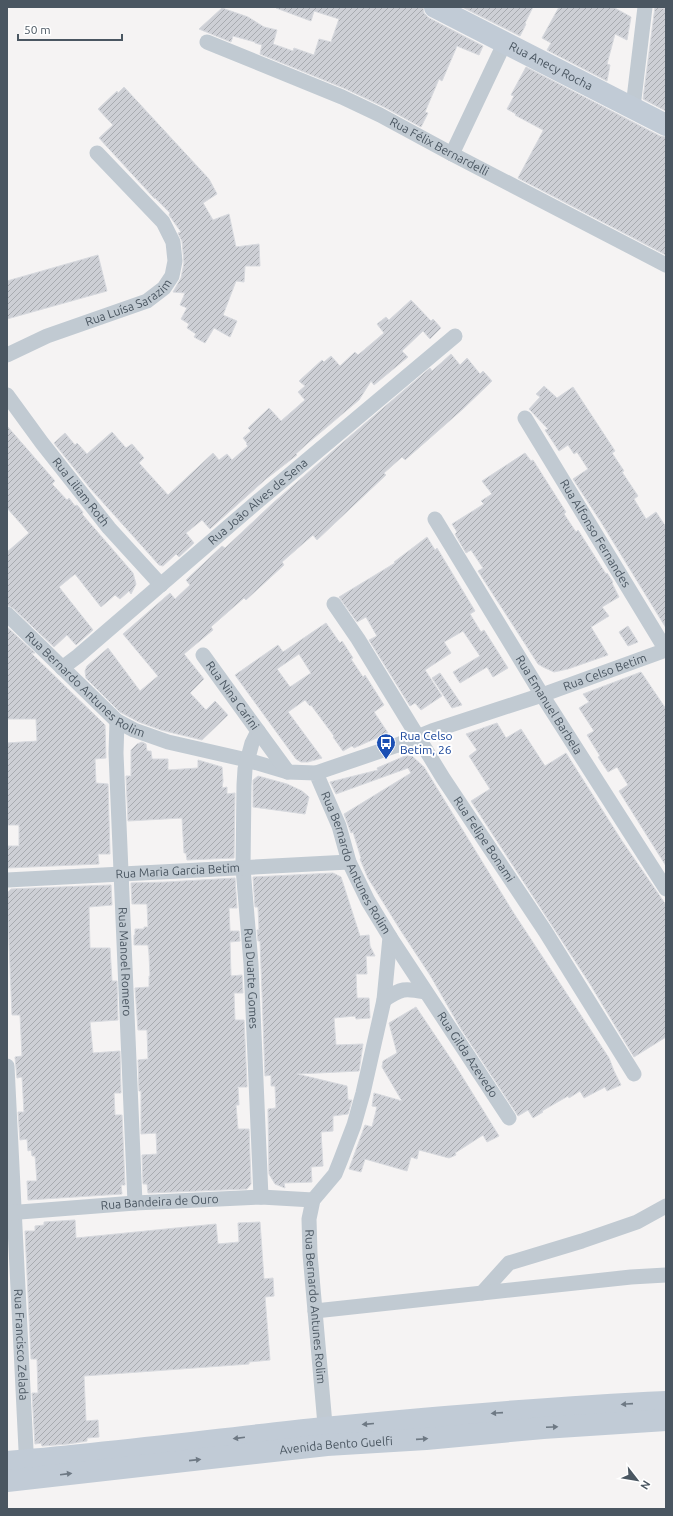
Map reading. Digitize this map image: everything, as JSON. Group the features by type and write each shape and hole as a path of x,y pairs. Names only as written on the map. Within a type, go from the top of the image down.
{"main road":[{"name":"Rua Anecy Rocha","path":"435,7 666,125"},
{"name":"Avenida Bento Guelfi","path":"17,1471 326,1437 523,1411 666,1402"},
{"name":"Avenida Bento Guelfi","path":"326,1437 426,1439 543,1428 666,1420"}],"street":[{"path":"633,107 645,7"},
{"name":"Rua Félix Bernardelli","path":"207,42 342,97 380,115 666,265"},
{"path":"452,154 505,42"},
{"name":"Rua Luísa Sarazim","path":"7,355 47,336 147,301 164,288 172,276 175,261 172,242 163,222 97,153"},
{"name":"Rua João Alves de Sena","path":"62,668 455,336"},
{"name":"Rua Liliam Roth","path":"7,395 42,443 109,528 161,585"},
{"name":"Rua Alfonso Fernandes","path":"525,418 666,650"},
{"name":"Rua Emanuel Barbela","path":"436,519 542,695 666,889"},
{"name":"Rua Felipe Bonami","path":"334,604 358,639 443,778 545,931 634,1074"},
{"name":"Rua Bernardo Antunes Rolim","path":"7,614 117,721 134,730 168,742 247,760 288,772 316,773 339,826 349,862 368,901 390,937 384,1000 363,1093 354,1125 335,1174 313,1200 309,1219 308,1233 326,1437"},
{"name":"Rua Celso Betim","path":"316,773 542,695 666,650"},
{"name":"Rua Nina Carini","path":"203,655 258,731 247,760"},
{"name":"Rua Manoel Romero","path":"117,721 116,753 135,1203"},
{"path":"258,731 288,772"},
{"name":"Rua Duarte Gomes","path":"247,760 244,785 243,868 251,964 261,1197"},
{"name":"Rua Maria Garcia Betim","path":"7,880 349,862"},
{"name":"Rua Gilda Azevedo","path":"390,937 509,1118"},
{"path":"384,1000 392,994 408,989 425,992"},
{"name":"Rua Francisco Zelada","path":"7,1066 17,1471"},
{"name":"Rua Bandeira de Ouro","path":"11,1213 135,1203 261,1197 313,1200"},
{"path":"482,1293 509,1263 582,1241 637,1222 666,1206"},
{"path":"315,1311 631,1277 666,1275"}],"building":[{"path":"423,7 424,13 429,18 483,46 479,55 457,46 442,81 439,79 425,112 428,113 421,127 346,89 260,54 262,45 233,36 231,42 199,29 222,8 248,17 264,27 277,30 273,44 293,51 294,48 314,55 319,39 331,42 339,19 314,11 311,21 276,8"},
{"path":"462,7 533,7 520,36"},
{"path":"559,7 613,7 631,17 627,40 615,34 607,64 610,65 607,81 547,50 551,43 542,38"},
{"path":"655,7 666,9 666,111 643,99"},
{"path":"526,67 660,136 666,137 666,255 518,178 543,131 507,109 514,96 511,95"},
{"path":"124,87 209,179 217,194 203,203 213,220 229,214 236,247 259,244 260,266 245,266 244,282 236,281 223,315 237,321 230,337 214,328 205,343 194,337 196,334 187,328 189,324 181,319 187,308 180,305 185,293 173,292 181,278 184,263 182,241 178,233 181,232 169,215 170,213 155,199 99,138 113,125 98,109 117,91 118,93"},
{"path":"98,255 107,291 7,319 7,281"},
{"path":"411,300 431,321 433,319 441,328 430,339 423,331 402,351 408,357 374,385 371,381 359,400 210,529 202,520 186,533 194,543 179,557 176,554 163,566 159,565 90,488 54,443 65,433 75,445 77,443 87,454 112,432 126,448 132,444 144,458 139,463 168,495 213,453 219,460 227,454 232,460 248,446 243,438 251,431 248,428 269,408 281,421 305,400 298,392 305,386 299,381 322,360 324,362 331,356 340,366 355,352 358,355 384,333 377,324 386,317 389,320"},
{"path":"451,354 460,365 467,358 480,374 483,371 492,381 463,409 405,460 402,457 384,473 386,475 317,540 313,535 282,562 284,565 246,600 244,598 213,625 211,627 213,630 184,654 204,679 190,693 206,710 215,701 228,715 202,740 161,730 139,722 120,712 86,678 85,671 87,666 108,648 140,691 158,676 123,634 170,593 175,599 190,585 186,580 222,546 225,548 273,503 335,449 430,368 432,371"},
{"path":"544,386 557,398 573,387 615,451 612,453 624,471 622,472 638,496 634,499 646,519 656,512 666,527 666,628 573,479 588,469 577,452 574,454 568,445 559,451 545,430 548,429 529,409 540,397 536,394"},
{"path":"7,426 55,481 52,484 67,500 69,498 75,506 77,505 83,512 82,514 133,573 136,584 131,594 129,591 120,599 115,595 101,607 75,574 59,587 93,630 76,645 67,635 54,647 13,608 7,605 7,552 29,533 7,508"},
{"path":"525,453 531,461 533,460 566,512 564,514 576,532 578,530 606,574 607,573 613,582 612,583 619,597 602,607 609,616 591,627 608,655 568,669 554,672 538,664 478,571 483,568 471,550 466,553 455,534 457,532 452,524 484,504 481,501 492,494 482,481"},
{"path":"427,537 435,550 437,548 475,611 470,614 481,632 484,630 508,668 493,677 487,667 460,683 453,672 480,656 463,631 444,642 451,653 425,670 442,696 421,710 415,703 410,706 369,640 377,636 366,617 357,622 339,597 395,563 394,562"},
{"path":"326,623 340,643 342,641 353,658 351,659 363,677 365,675 384,705 374,712 388,733 354,748 352,746 343,751 311,705 310,706 305,700 288,712 322,758 308,762 301,762 296,759 235,675 278,645 283,652","holes":["299,654 311,673 290,687 277,669"]},
{"path":"628,626 638,642 628,646 619,632"},
{"path":"7,627 35,653 31,653 105,725 106,758 95,759 96,783 108,784 110,854 98,854 99,864 7,868 7,846 19,846 19,825 7,825 7,743 37,741 36,719 7,719"},
{"path":"641,672 666,709 666,866 619,791 628,785 617,767 608,772 598,757 600,756 587,735 594,731 579,708 589,702 583,694"},
{"path":"440,673 462,705 452,708 432,678"},
{"path":"497,723 506,738 521,729 545,766 566,753 622,841 666,905 666,1037 634,1057 590,984 471,801 490,789 469,756 477,750 466,734"},
{"path":"142,742 146,744 147,751 151,751 152,759 168,759 168,770 198,768 198,760 222,767 222,788 227,787 227,794 235,793 234,858 187,860 186,853 184,853 182,818 128,821 126,776 131,776 131,750 137,744"},
{"path":"405,756 412,756 424,767 513,912 609,1058 621,1085 607,1091 605,1087 584,1098 580,1091 569,1098 568,1096 533,1118 528,1110 518,1116 461,1029 430,975 368,878 360,859 361,858 353,832 351,833 344,814 411,773 408,768 336,794 330,782 378,770 377,768"},
{"path":"258,776 287,784 302,791 309,797 305,814 253,807 253,780"},
{"path":"333,873 341,877 360,936 369,935 370,946 375,956 366,956 367,974 356,974 357,998 369,998 370,1018 356,1019 355,1016 334,1018 336,1045 363,1044 359,1071 297,1074 347,1086 348,1100 352,1100 348,1114 333,1116 333,1131 321,1132 323,1166 311,1167 312,1182 284,1183 285,1188 275,1184 269,1174 268,1109 276,1108 275,1086 271,1086 271,1075 265,1076 260,941 258,941 257,930 259,930 258,907 255,907 253,877"},
{"path":"235,878 237,908 229,908 230,931 239,931 240,941 230,942 231,976 242,975 243,993 234,993 235,1020 244,1020 247,1084 247,1087 238,1087 239,1105 236,1105 238,1129 249,1129 251,1184 247,1189 148,1193 147,1184 143,1184 142,1155 157,1154 156,1133 141,1134 141,1091 139,1091 138,1060 148,1059 147,1030 138,1030 135,988 149,987 149,954 148,945 134,945 135,929 144,929 144,927 148,927 147,904 132,904 131,883"},
{"path":"111,885 112,905 89,907 90,948 110,948 112,981 117,981 118,1020 90,1022 93,1053 120,1051 121,1093 114,1093 115,1115 122,1115 125,1185 121,1185 122,1194 28,1200 27,1181 37,1181 35,1156 32,1156 31,1150 28,1151 27,1139 20,1140 18,1112 24,1112 22,1077 17,1078 15,1057 22,1056 20,1015 12,1015 7,893 11,889"},
{"path":"416,1007 455,1065 499,1136 487,1142 483,1135 455,1153 456,1155 449,1158 419,1150 417,1159 411,1157 407,1171 365,1159 361,1172 349,1169 365,1125 372,1127 377,1107 372,1106 374,1093 402,1101 382,1067 383,1061 397,1053 389,1023"},
{"path":"75,1220 76,1238 216,1224 218,1244 239,1242 238,1223 260,1222 264,1279 273,1278 274,1296 265,1297 270,1360 249,1362 249,1364 84,1376 86,1421 98,1420 99,1437 87,1438 87,1441 68,1444 42,1446 41,1443 35,1444 32,1393 38,1393 37,1359 31,1359 25,1231 35,1231 35,1226 44,1225 44,1222"}],"place":[{"name":"Rua Celso Betim, 26","path":"386,760"}]}
